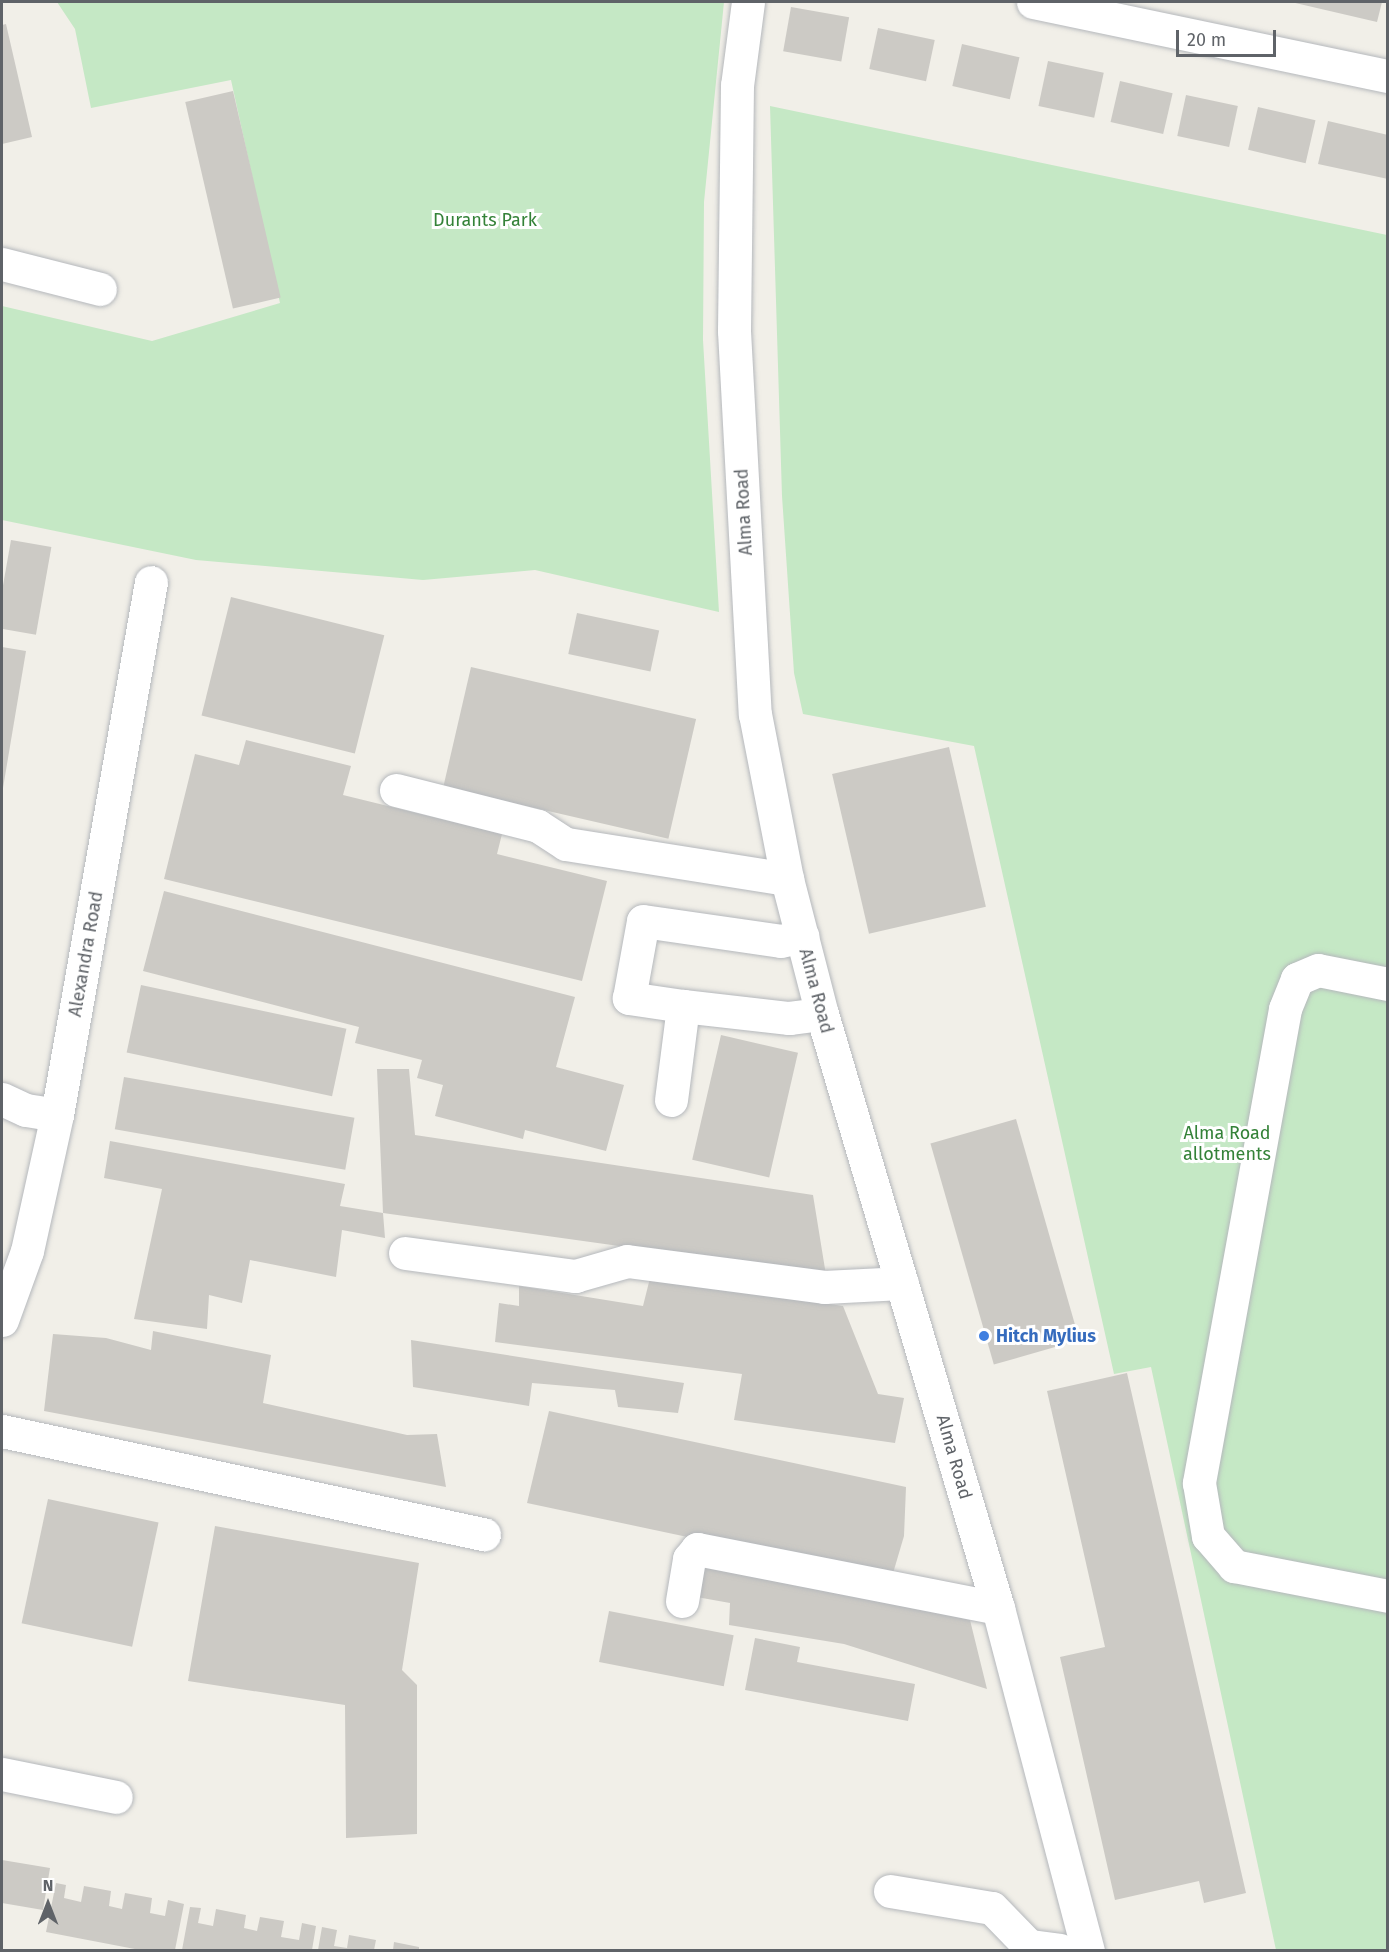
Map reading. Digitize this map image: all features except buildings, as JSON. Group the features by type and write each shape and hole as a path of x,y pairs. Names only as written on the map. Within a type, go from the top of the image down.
{"street":[{"name":"Alma Road","path":"748,2 737,85 734,331 755,714 787,879 822,1014 999,1608 1088,1950"},
{"path":"1033,2 1082,7 1388,76"},
{"path":"2,264 100,289"},
{"name":"Alexandra Road","path":"2,1320 27,1251 57,1115 151,582"},
{"path":"396,790 538,826 566,844 787,879"},
{"path":"802,936 781,940 643,921 629,998 789,1018 822,1014"},
{"path":"1388,984 1318,970 1297,979 1285,1010 1199,1483 1208,1536 1234,1566 1388,1596"},
{"path":"671,1100 683,1006"},
{"path":"2,1099 26,1110 57,1115"},
{"path":"405,1253 575,1276 627,1261 824,1287 902,1283"},
{"path":"2,1431 484,1534"},
{"path":"682,1601 689,1559 697,1548 999,1608"},
{"path":"2,1774 116,1797"},
{"path":"890,1891 992,1908 1029,1946 1060,1950"}],"green space":[{"name":"Durants Park","path":"57,2 724,2 704,202 703,340 719,612 535,570 423,580 196,560 2,520 2,306 152,341 280,303 231,80 91,108 75,29"},
{"name":"Alma Road allotments","path":"770,106 1387,235 1387,1950 1276,1950 1151,1367 1114,1374 974,746 803,714 794,673 782,496"}],"place":[{"name":"Hitch Mylius","path":"984,1336"}]}
